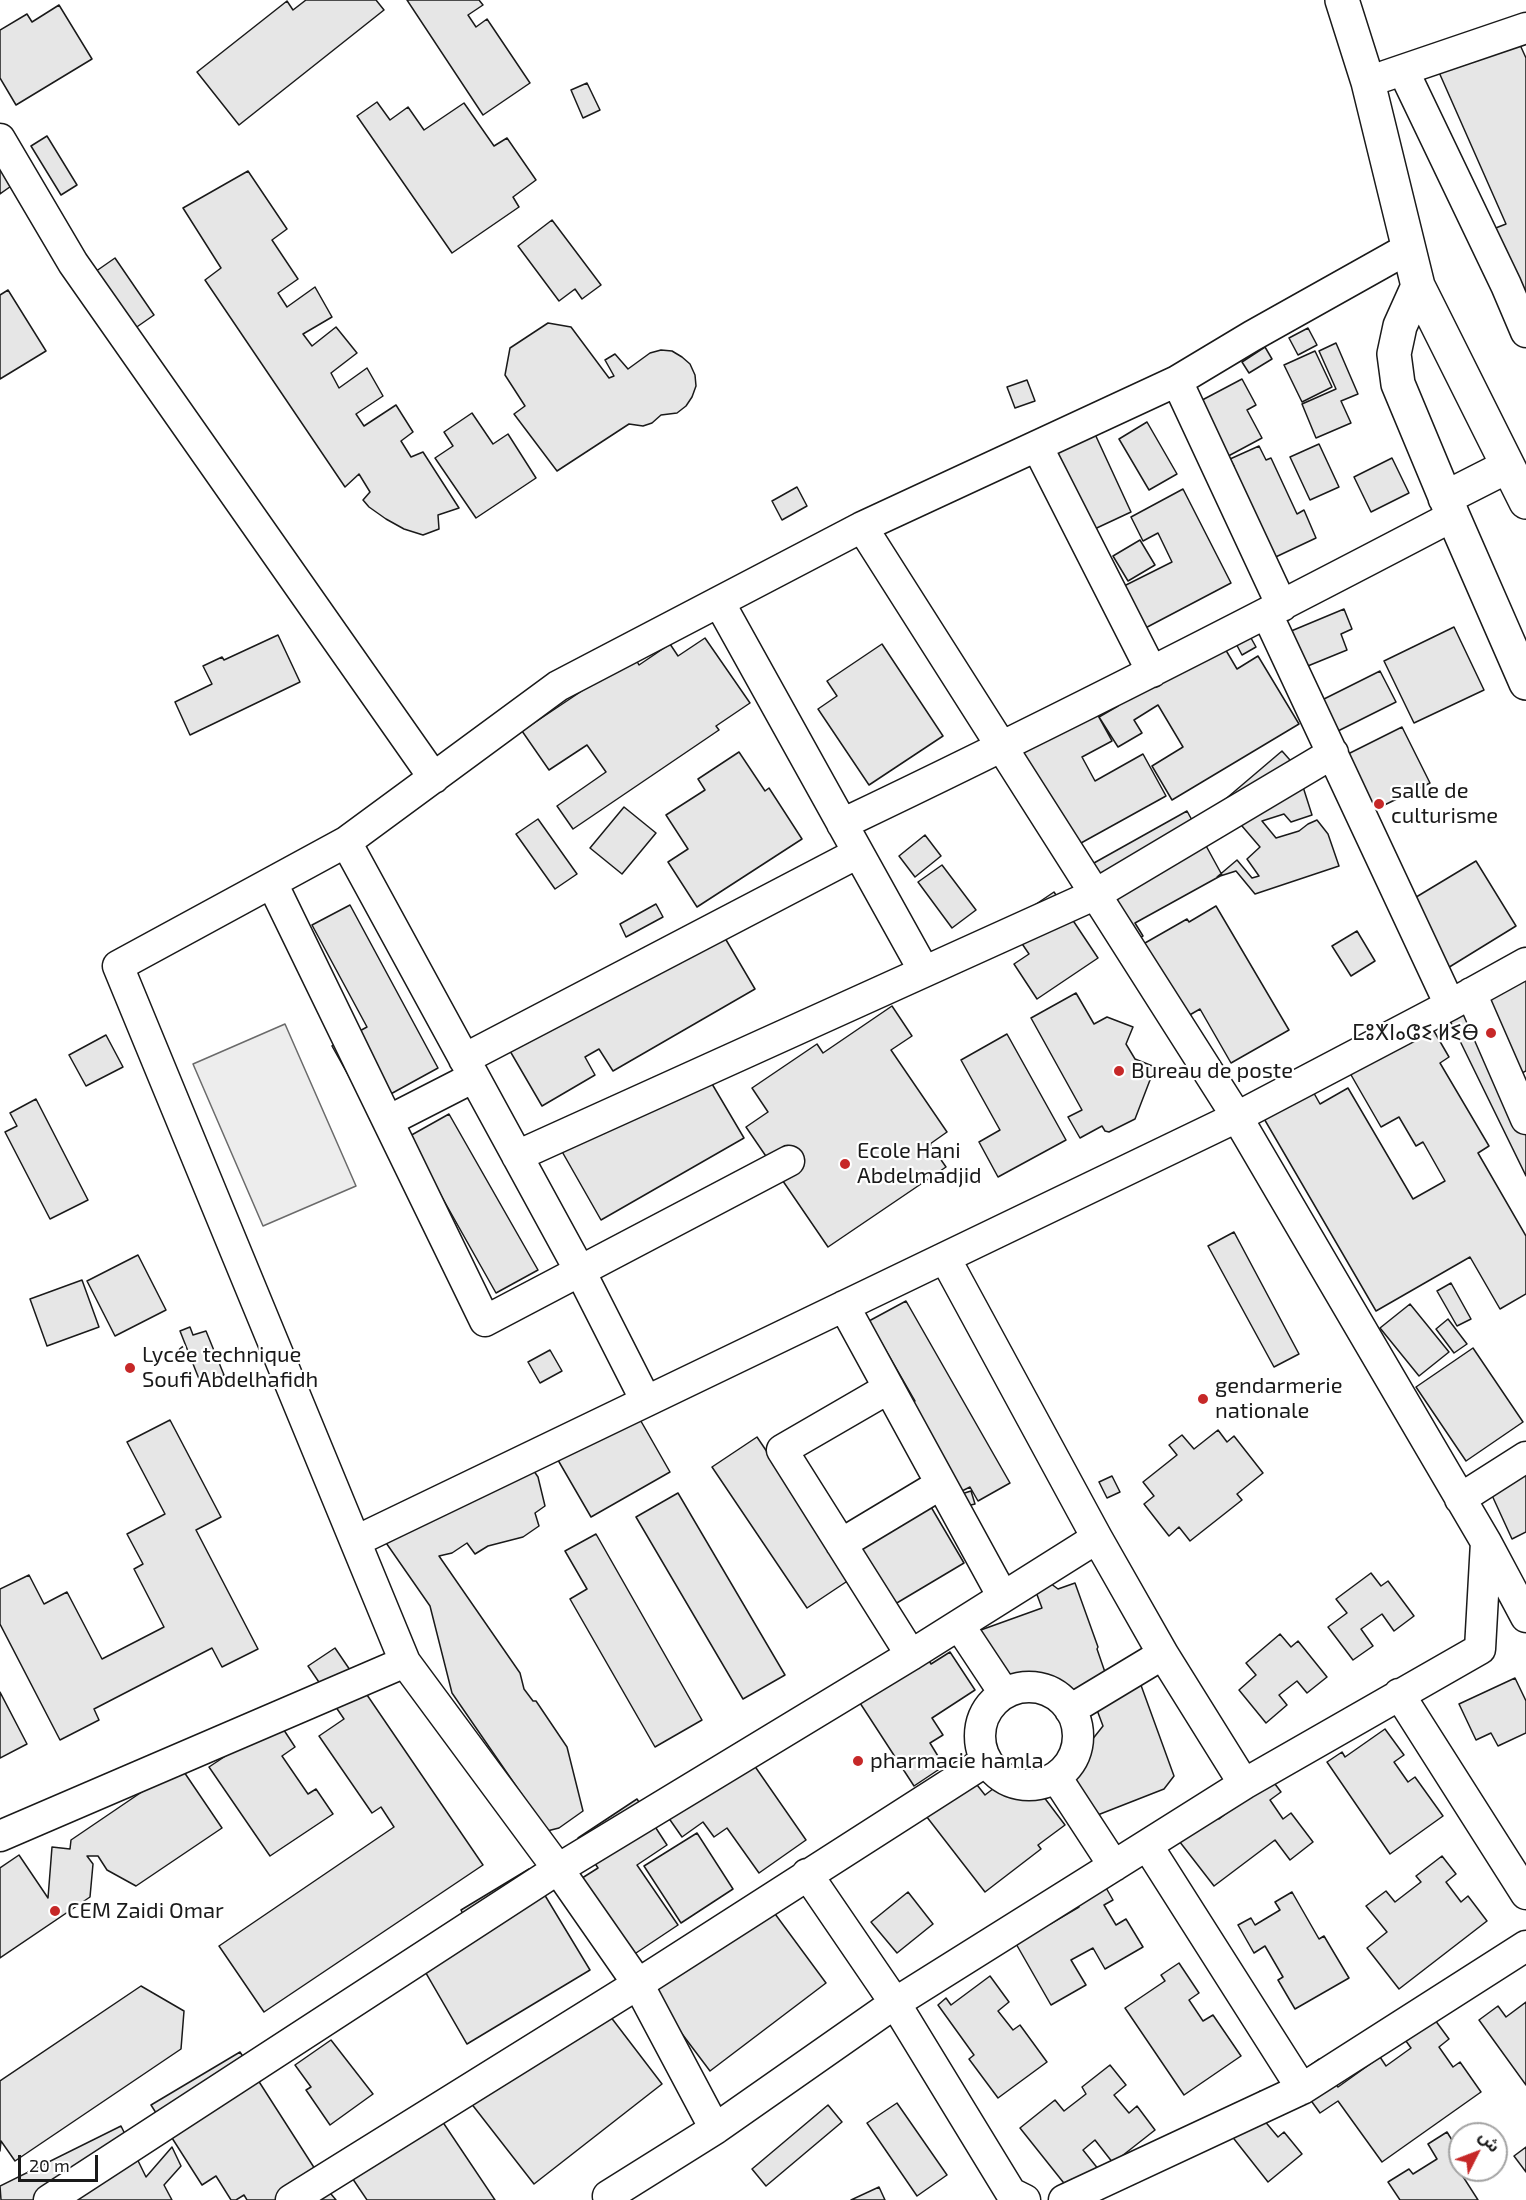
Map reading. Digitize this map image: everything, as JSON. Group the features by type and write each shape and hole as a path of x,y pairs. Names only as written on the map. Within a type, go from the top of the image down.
{"main road":[{"path":"1342,0 1368,82 1418,286 1526,502"},
{"path":"1418,286 1400,326 1394,354 1398,384 1526,682"},
{"path":"1449,507 1508,466"}],"street":[{"path":"1368,82 1526,28"},
{"path":"1403,70 1506,285 1526,332"},
{"path":"0,139 73,263 434,778"},
{"path":"716,2129 638,1984 558,1869 405,1662 118,966 346,843 558,686 862,527 1177,381 1409,248"},
{"path":"1177,381 1275,610 1333,753 1526,1119"},
{"path":"1037,446 1152,672"},
{"path":"842,824 1002,748 1275,610 1449,507"},
{"path":"862,527 1237,1117 1486,1542 1526,1617"},
{"path":"719,602 924,972"},
{"path":"517,1156 1096,894 1333,753"},
{"path":"346,843 580,1271 646,1401"},
{"path":"388,1121 469,1068 858,853"},
{"path":"273,883 485,1322 789,1161"},
{"path":"356,1541 1237,1117 1526,963"},
{"path":"945,1258 1097,1538 1163,1654 1244,1784"},
{"path":"844,1306 1003,1597"},
{"path":"889,1388 782,1450 911,1655"},
{"path":"1460,1499 1526,1457"},
{"path":"841,1544 941,1484"},
{"path":"49,2200 558,1869 911,1655 1097,1538"},
{"path":"608,2196 716,2129 896,2003 1244,1784 1480,1649 1486,1542"},
{"path":"959,1625 1004,1693"},
{"path":"1071,1710 1163,1654"},
{"path":"0,1836 405,1662"},
{"path":"1031,1687 1046,1690 1059,1697 1071,1710 1076,1721 1077,1750 1071,1763 1049,1782 1021,1785 1007,1781 986,1761 979,1736 981,1724 994,1701 1004,1693 1031,1687"},
{"path":"1399,1694 1526,1894"},
{"path":"291,2200 638,1984 986,1761"},
{"path":"1056,1777 1114,1866"},
{"path":"1147,1845 1302,2089"},
{"path":"807,1874 896,2003 1011,2198"},
{"path":"1064,2200 1302,2089 1526,1946"}],"shaded area":[{"path":"285,1024 356,1186 263,1226 193,1064"}],"building":[{"path":"306,0 376,0 384,10 239,125 197,72 287,1 293,10"},
{"path":"407,0 479,0 483,5 468,15 476,27 487,19 530,83 483,115"},
{"path":"59,5 92,59 16,105 0,78 0,30 27,14 32,22"},
{"path":"1516,36 1526,58 1526,331 1488,231 1506,224 1438,70"},
{"path":"587,83 600,110 583,118 571,90"},
{"path":"377,102 390,120 408,107 424,130 464,103 494,146 507,138 536,180 513,197 519,207 452,253 357,116"},
{"path":"47,136 77,185 61,195 31,146"},
{"path":"0,163 14,184 0,194"},
{"path":"248,171 287,229 272,240 298,279 278,293 287,307 315,287 332,317 303,334 312,346 336,327 357,353 331,373 339,388 367,368 383,396 356,414 364,426 396,405 413,432 401,441 411,457 423,452 459,508 438,515 439,529 423,535 404,529 386,519 363,500 370,492 359,474 345,487 205,280 221,268 183,208"},
{"path":"552,220 601,285 582,299 575,289 559,301 518,246"},
{"path":"115,258 154,315 131,331 92,274"},
{"path":"8,290 46,351 0,379 0,295"},
{"path":"548,323 571,327 609,378 614,376 605,360 615,354 628,369 650,353 661,350 672,351 690,364 695,375 696,386 692,397 677,413 661,415 652,423 643,426 629,424 557,471 514,414 525,406 505,375 510,348"},
{"path":"1308,328 1317,345 1298,355 1289,338"},
{"path":"1336,343 1358,394 1341,401 1351,423 1316,438 1302,404 1336,389 1319,351"},
{"path":"1265,347 1272,359 1249,373 1242,362"},
{"path":"1315,351 1332,387 1302,402 1284,365"},
{"path":"1242,379 1256,405 1247,410 1262,438 1219,461 1189,407"},
{"path":"1027,380 1035,401 1015,408 1007,387"},
{"path":"472,413 493,444 508,434 536,478 476,518 435,458 453,446 444,432"},
{"path":"1147,422 1177,474 1149,490 1119,439"},
{"path":"1094,432 1131,512 1086,533 1048,453"},
{"path":"1319,444 1339,487 1310,500 1290,457"},
{"path":"1259,446 1266,460 1271,458 1297,514 1304,510 1316,538 1265,562 1224,471 1234,466 1230,459"},
{"path":"1392,458 1409,493 1371,512 1354,477"},
{"path":"797,487 807,506 782,520 772,501"},
{"path":"1183,489 1231,583 1134,634 1112,592 1172,562 1158,533 1143,541 1131,517"},
{"path":"1140,540 1155,565 1128,581 1113,556"},
{"path":"1344,609 1352,629 1341,634 1347,650 1298,670 1284,634"},
{"path":"1454,627 1484,690 1414,723 1384,661"},
{"path":"1246,629 1256,647 1242,655 1232,636"},
{"path":"1214,630 1237,669 1258,656 1299,724 1172,800 1152,766 1183,747 1158,705 1134,720 1142,733 1118,747 1099,717 1118,706 1110,692"},
{"path":"278,635 300,682 190,735 175,702 212,684 203,666 222,657 224,660"},
{"path":"705,638 750,703 716,726 719,730 573,829 557,806 606,772 587,745 549,770 522,731 634,656 639,665 670,644 678,656"},
{"path":"882,644 943,736 869,785 818,709 837,696 827,681"},
{"path":"1380,671 1396,702 1336,732 1320,701"},
{"path":"1085,692 1112,741 1082,757 1095,781 1143,754 1166,796 1072,848 1020,754"},
{"path":"1402,727 1430,783 1374,810 1346,755"},
{"path":"1282,751 1297,768 1312,815 1291,822 1284,814 1262,821 1276,838 1299,831 1317,820 1328,834 1339,866 1255,894 1236,871 1217,877 1237,860 1252,878 1259,876 1247,859 1260,847 1236,819 1215,808"},
{"path":"739,752 765,791 769,788 802,839 697,907 668,862 688,849 666,815 705,790 698,779"},
{"path":"624,807 656,833 622,874 590,848"},
{"path":"1187,811 1222,875 1135,923 1143,936 1128,944 1085,868"},
{"path":"538,819 577,874 555,889 516,834"},
{"path":"925,835 941,856 915,877 899,856"},
{"path":"1476,861 1516,926 1438,974 1398,908"},
{"path":"942,865 976,910 952,928 918,882"},
{"path":"1054,892 1098,958 1037,999 1014,964 1029,954 1008,923"},
{"path":"656,904 663,917 626,937 620,924"},
{"path":"350,905 438,1068 387,1096 356,1089 332,1046 367,1027 312,925"},
{"path":"1216,906 1289,1030 1231,1063 1200,1009 1181,1020 1138,947 1187,919 1189,922"},
{"path":"712,916 755,989 613,1071 599,1049 585,1057 595,1075 542,1106 510,1051"},
{"path":"1357,931 1375,961 1351,976 1332,946"},
{"name":"ⵎⵓⵅⵏⴰⵛⵉ ⵍⵉⴱ","path":"1526,966 1526,1071 1518,1075 1526,1092 1526,1176 1438,996"},
{"path":"1076,993 1094,1024 1107,1017 1133,1027 1126,1044 1135,1059 1155,1067 1135,1119 1109,1132 1105,1131 1102,1126 1080,1138 1068,1117 1082,1110 1031,1018"},
{"path":"892,1006 912,1036 891,1050 947,1132 930,1144 946,1167 828,1247 746,1127 768,1112 752,1088 817,1044 823,1053"},
{"path":"1420,1007 1449,1057 1440,1063 1489,1146 1478,1153 1526,1236 1526,1294 1500,1309 1470,1257 1376,1311 1252,1098 1301,1070 1320,1104 1348,1088 1413,1199 1445,1181 1423,1142 1416,1146 1399,1117 1381,1127 1339,1054"},
{"path":"1007,1034 1066,1140 998,1177 979,1142 1000,1130 961,1060"},
{"path":"106,1035 123,1067 86,1086 69,1055"},
{"path":"705,1072 744,1138 601,1220 560,1148"},
{"path":"36,1099 88,1200 50,1219 5,1132 17,1126 10,1113"},
{"path":"449,1114 538,1270 496,1293 408,1137"},
{"path":"1234,1232 1299,1354 1274,1367 1208,1246"},
{"path":"138,1255 166,1310 115,1336 87,1281"},
{"path":"82,1280 99,1327 47,1346 30,1299"},
{"path":"1451,1283 1471,1319 1457,1326 1437,1291"},
{"path":"906,1301 1010,1483 978,1501 970,1487 952,1496 901,1408 915,1401 869,1321"},
{"path":"1410,1304 1449,1352 1419,1376 1380,1328"},
{"path":"1448,1319 1467,1344 1454,1353 1436,1329"},
{"path":"190,1327 193,1335 206,1331 224,1375 201,1384 180,1331"},
{"path":"1473,1348 1523,1422 1466,1461 1416,1387"},
{"path":"550,1350 562,1371 540,1383 528,1362"},
{"path":"630,1402 670,1472 591,1517 551,1448"},
{"path":"170,1420 221,1517 196,1530 258,1649 222,1667 212,1648 94,1709 99,1720 60,1740 0,1624 0,1589 29,1575 44,1604 67,1592 102,1659 164,1627 134,1569 143,1564 127,1534 165,1514 127,1442"},
{"path":"1218,1430 1227,1442 1234,1436 1263,1473 1237,1494 1242,1500 1190,1541 1179,1527 1169,1536 1144,1504 1154,1496 1143,1482 1177,1455 1169,1445 1182,1435 1194,1449"},
{"path":"757,1437 852,1578 807,1608 712,1467"},
{"path":"521,1452 538,1477 545,1506 535,1513 539,1526 523,1537 488,1546 475,1554 467,1543 452,1553 439,1556 520,1673 524,1689 533,1701 536,1701 567,1747 583,1811 559,1828 547,1831 452,1693 430,1606 382,1537"},
{"path":"1526,1474 1526,1532 1512,1539 1490,1491"},
{"path":"1112,1476 1120,1492 1107,1498 1099,1482"},
{"path":"971,1491 975,1504 958,1508 955,1496"},
{"path":"678,1493 785,1675 743,1699 636,1517"},
{"path":"924,1495 964,1563 880,1613 840,1544"},
{"path":"596,1534 702,1720 655,1747 570,1599 587,1589 565,1551"},
{"path":"1371,1573 1381,1586 1388,1581 1414,1616 1394,1631 1382,1614 1361,1629 1373,1646 1353,1660 1328,1627 1347,1613 1336,1599"},
{"path":"1046,1580 1058,1589 1075,1583 1107,1678 1138,1677 1174,1776 1164,1789 1090,1818 1068,1770 1103,1726 1094,1702 1067,1704 1042,1684 1003,1698 978,1631 1042,1608 1036,1592"},
{"path":"1280,1634 1291,1647 1298,1641 1327,1677 1307,1693 1297,1681 1279,1695 1287,1705 1266,1723 1239,1690 1256,1675 1246,1663"},
{"path":"335,1648 483,1865 264,2012 219,1946 394,1827 381,1807 372,1813 319,1736 344,1719 308,1666"},
{"path":"950,1652 975,1690 932,1718 943,1735 930,1743 944,1766 914,1786 860,1703 928,1659 931,1664"},
{"path":"1515,1678 1526,1701 1526,1733 1498,1746 1491,1733 1476,1740 1459,1704"},
{"path":"0,1692 27,1744 0,1758"},
{"path":"278,1721 295,1747 282,1756 308,1794 316,1789 333,1814 270,1856 209,1767"},
{"path":"1385,1729 1404,1755 1394,1762 1408,1782 1415,1777 1443,1816 1390,1854 1327,1762 1342,1752 1345,1757"},
{"path":"738,1742 806,1840 759,1873 727,1828 714,1837 703,1822 682,1837 668,1817 670,1789"},
{"path":"180,1766 222,1828 136,1886 107,1870 98,1856 87,1856 93,1864 90,1897 0,1958 0,1868 19,1855 48,1898 52,1847 70,1849 71,1840"},
{"path":"966,1771 985,1795 1015,1772 1028,1789 1034,1784 1065,1825 1038,1845 1041,1849 985,1892 923,1812"},
{"path":"1266,1772 1281,1792 1270,1800 1283,1819 1291,1813 1313,1842 1290,1860 1275,1840 1214,1886 1176,1837 1212,1810 1219,1819 1242,1801"},
{"path":"637,1799 667,1845 637,1865 678,1925 630,1957 579,1880 598,1868 578,1838"},
{"path":"697,1833 733,1889 681,1923 644,1866"},
{"path":"1442,1856 1456,1874 1446,1882 1461,1902 1468,1896 1487,1921 1399,1989 1367,1948 1387,1932 1366,1906 1386,1891 1395,1902 1421,1882 1416,1876"},
{"path":"529,1869 590,1970 467,2044 411,1947 464,1916 461,1910"},
{"path":"1101,1879 1113,1900 1104,1905 1116,1925 1126,1919 1143,1947 1105,1969 1093,1948 1071,1960 1086,1985 1051,2005 1011,1935 1045,1915 1050,1924 1079,1907 1073,1896"},
{"path":"908,1892 933,1924 897,1953 871,1922"},
{"path":"1292,1892 1319,1939 1324,1936 1349,1978 1295,2009 1278,1980 1283,1977 1265,1946 1254,1953 1238,1925 1251,1918 1255,1925 1280,1910 1275,1902"},
{"path":"767,1903 826,1983 710,2071 643,1982"},
{"path":"1179,1963 1199,1993 1189,2000 1203,2021 1213,2015 1241,2056 1184,2095 1125,2008 1165,1981 1161,1975"},
{"path":"990,1976 1009,2002 998,2011 1013,2030 1020,2025 1047,2062 998,2098 969,2059 974,2055 938,2005 946,1998 951,2005"},
{"path":"141,1986 184,2011 181,2049 15,2161 1,2141 0,2151 0,2081"},
{"path":"597,1999 662,2084 534,2184 467,2098"},
{"path":"1526,2002 1526,2085 1479,2020 1498,2006 1506,2017"},
{"path":"1435,2020 1449,2039 1439,2047 1453,2067 1460,2062 1481,2092 1382,2162 1338,2101 1320,2113 1294,2077 1319,2059 1338,2087 1380,2057 1386,2066 1411,2048 1406,2041"},
{"path":"331,2040 373,2094 330,2125 306,2090 311,2087 295,2065"},
{"path":"240,2052 336,2200 247,2200 244,2195 231,2200 216,2176 202,2185 151,2105"},
{"path":"1110,2065 1126,2085 1114,2095 1129,2113 1137,2106 1155,2130 1113,2163 1095,2140 1083,2150 1099,2170 1071,2192 1020,2128 1055,2100 1064,2111 1086,2094 1082,2087"},
{"path":"1260,2091 1275,2110 1263,2119 1278,2137 1284,2132 1302,2154 1268,2182 1227,2130 1234,2112"},
{"path":"430,2103 495,2200 367,2200 340,2160"},
{"path":"897,2103 947,2175 917,2196 867,2123"},
{"path":"828,2105 842,2122 766,2186 752,2169"},
{"path":"121,2126 146,2177 172,2147 181,2166 164,2185 172,2200 1,2200 0,2186"},
{"path":"1447,2132 1448,2182 1466,2182 1478,2200 1400,2200 1388,2182 1409,2169 1413,2174 1437,2159 1428,2144"},
{"path":"1526,2147 1526,2172 1514,2156"},
{"path":"879,2187 885,2200 851,2200"}],"place":[{"name":"salle de culturisme","path":"1379,804"},
{"name":"ⵎⵓⵅⵏⴰⵛⵉ ⵍⵉⴱ","path":"1491,1033"},
{"name":"Bureau de poste","path":"1119,1071"},
{"name":"Ecole Hani Abdelmadjid","path":"845,1164"},
{"name":"Lycée technique Soufi Abdelhafidh","path":"130,1368"},
{"name":"gendarmerie nationale","path":"1203,1399"},
{"name":"pharmacie hamla","path":"858,1761"},
{"name":"CEM Zaidi Omar","path":"55,1911"}]}
